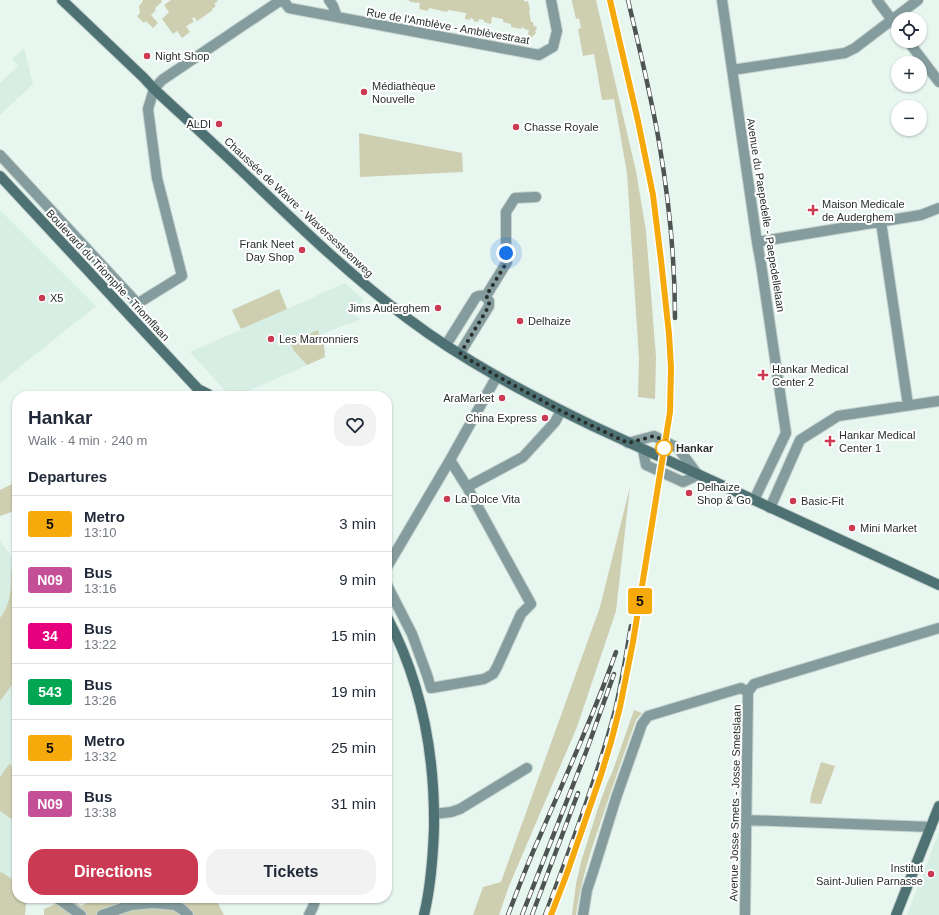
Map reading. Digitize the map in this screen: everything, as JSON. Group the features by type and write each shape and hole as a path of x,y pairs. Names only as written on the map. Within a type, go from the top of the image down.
{"main road":[{"name":"Chaussée de Wavre - Waversesteenweg","path":"62,0 154,89 345,268 408,319 446,345 497,376 561,411 939,585"},
{"name":"Boulevard du Triomphe - Triomflaan","path":"0,176 197,391"},
{"path":"392,627 402,647 413,676 424,718 433,781 434,814 431,872 424,915"},
{"path":"896,915 939,806"}],"street":[{"path":"154,89 162,80 282,0"},
{"name":"Rue de l'Amblève - Amblèvestraat","path":"282,0 288,8 539,55 554,47 557,31 551,0"},
{"path":"329,0 333,6 337,18"},
{"name":"Avenue du Paepedelle - Paepedellelaan","path":"722,0 786,433"},
{"path":"877,0 891,19"},
{"path":"906,12 918,0"},
{"path":"732,70 845,53 891,26"},
{"path":"913,48 939,82"},
{"name":"Boulevard du Triomphe - Triomflaan","path":"0,154 137,303 182,276 157,178 148,109 154,89"},
{"path":"486,296 507,262 506,212 515,198 536,196"},
{"path":"757,242 922,215 939,208"},
{"path":"881,222 908,406"},
{"path":"446,345 476,297 481,295 486,296"},
{"path":"460,354 489,306 489,300 486,296"},
{"path":"392,559 497,376"},
{"path":"770,508 800,440 838,416 939,401"},
{"path":"468,487 523,458 555,422 561,411"},
{"path":"754,500 786,433 800,440"},
{"name":"Chaussée de Wavre - Waversesteenweg","path":"628,443 654,436 678,448 698,475"},
{"path":"392,595 412,634 431,688 484,679 493,674 521,614 532,604 468,487 450,460"},
{"path":"763,492 772,496"},
{"path":"583,915 587,890 616,798 642,724 648,716 741,688 748,692 754,684 939,628"},
{"name":"Avenue Josse Smets - Josse Smetslaan","path":"745,915 748,692"},
{"path":"434,814 451,812 460,809 527,768"},
{"path":"746,820 931,827"},
{"path":"65,903 81,915"},
{"path":"102,915 132,905 153,903 175,905 188,915"},
{"path":"309,915 314,903"}],"shaded area":[{"path":"142,0 161,0 162,2 155,8 156,10 151,15 158,23 153,28 146,21 144,23 137,16 140,13 139,6 143,1"},
{"path":"171,0 218,1 214,4 216,6 212,9 213,10 197,21 194,17 192,19 194,22 186,26 190,32 182,38 177,31 173,34 162,19 169,12 164,5"},
{"path":"407,0 524,0 525,2 528,1 531,22 533,22 534,27 536,26 537,29 535,31 536,33 531,38 527,38 529,30 522,27 521,29 511,27 511,24 503,22 503,19 492,17 491,24 479,19 478,22 473,21 474,19 470,18 470,20 465,19 466,13 448,10 447,12 429,8 428,11 419,9 420,3 410,2"},
{"path":"572,0 596,0 636,171 646,231 656,357 655,399 638,397 639,359 627,173 614,99 602,100 594,54 583,56 578,29 581,28 579,18 576,19"},
{"path":"24,48 33,84 0,115 0,83 18,66 12,59"},
{"path":"359,133 462,153 463,172 360,177"},
{"path":"0,210 96,306 0,383"},
{"name":"Les Marronniers","path":"345,283 364,300 353,314 361,319 323,334 325,357 248,391 225,391 190,352 241,330 232,310 279,289 287,309"},
{"path":"279,289 287,309 241,329 232,310"},
{"path":"318,330 319,336 324,345 325,357 307,365 294,351 290,342"},
{"path":"12,484 12,512 0,516 0,490"},
{"path":"630,487 616,611 577,727 509,886 499,915 473,915 483,887 501,882 600,607"},
{"path":"0,541 12,557 12,903 15,903 9,915 0,915"},
{"path":"11,572 12,685 0,701 0,618 6,608 10,596"},
{"path":"634,710 642,713 636,720 595,838 582,882 576,915 572,915 576,884 581,862 598,808"},
{"path":"821,762 835,766 821,804 810,803 811,795"},
{"path":"9,764 12,766 12,819 0,811 0,777"},
{"name":"Institut Saint-Julien Parnasse","path":"939,832 939,915 907,915"},
{"path":"1,872 12,879 12,903 27,903 25,915 0,915"},
{"path":"58,903 76,903 81,906 87,903 218,903 224,915 44,915 44,909"}],"railway":[{"path":"610,0 644,148 653,195 669,334 671,368 670,413"},
{"path":"628,0 649,89 663,164 673,252 675,318"},
{"path":"545,915 585,806 608,734 620,689 631,626"},
{"path":"508,915 531,856 589,722 616,652"},
{"path":"522,915 586,752 614,674"},
{"path":"532,915 578,793"}],"metro line":[{"name":"5","path":"551,915 601,775 620,707 633,642 670,412 671,368 669,334 657,222 648,168 610,0"}],"place":[{"name":"Night Shop","path":"147,56"},
{"name":"Médiathèque Nouvelle","path":"364,92"},
{"name":"ALDI","path":"219,124"},
{"name":"Chasse Royale","path":"516,127"},
{"name":"Maison Medicale de Auderghem","path":"813,210"},
{"name":"Frank Neet Day Shop","path":"302,250"},
{"name":"X5","path":"42,298"},
{"name":"Jims Auderghem","path":"438,308"},
{"name":"Delhaize","path":"520,321"},
{"name":"Les Marronniers","path":"271,339"},
{"name":"Hankar Medical Center 2","path":"763,375"},
{"name":"AraMarket","path":"502,398"},
{"name":"China Express","path":"545,418"},
{"name":"Hankar Medical Center 1","path":"830,441"},
{"name":"Hankar","path":"664,448"},
{"name":"Delhaize Shop & Go","path":"689,493"},
{"name":"La Dolce Vita","path":"447,499"},
{"name":"Basic-Fit","path":"793,501"},
{"name":"Mini Market","path":"852,528"},
{"name":"Institut Saint-Julien Parnasse","path":"931,874"}],"route":[{"path":"506,253 507,262 486,296 489,300 489,306 460,354 561,411 628,443 654,436 670,443 664,448"}]}
